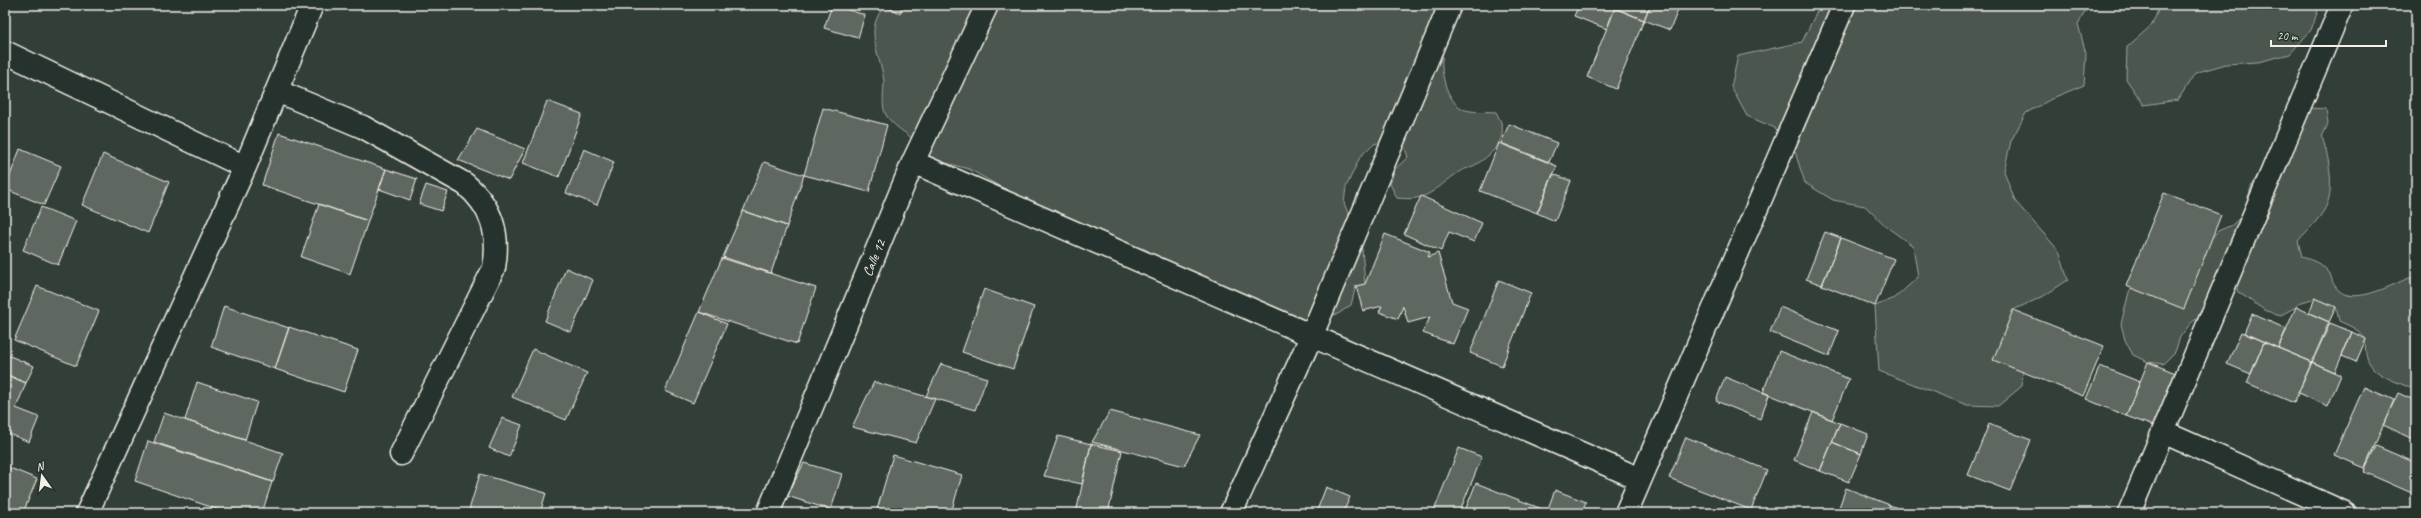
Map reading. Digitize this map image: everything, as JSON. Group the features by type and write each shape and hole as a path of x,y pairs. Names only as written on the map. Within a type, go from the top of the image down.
{"street":[{"path":"87,513 245,167 312,5"},
{"name":"Calle 12","path":"768,513 913,162 987,5"},
{"path":"1231,513 1311,337 1450,5"},
{"path":"1626,513 1844,5"},
{"path":"2129,513 2342,5"},
{"path":"5,52 245,167"},
{"path":"277,91 363,127 465,184 477,195 493,220 497,241 494,268 401,454"},
{"path":"913,162 1311,337 1640,479"},
{"path":"2163,432 2344,513"}],"shaded area":[{"path":"885,5 1453,5 1451,23 1442,59 1445,84 1452,99 1463,109 1496,112 1502,124 1501,138 1494,150 1484,159 1461,171 1424,196 1408,199 1397,198 1390,184 1395,169 1408,157 1403,143 1386,140 1372,145 1360,157 1346,187 1344,203 1362,249 1365,284 1356,286 1351,305 1338,314 1303,322 1159,258 1145,249 1050,230 1013,194 969,169 924,157 911,137 896,126 884,112 884,81 875,42 874,30 875,23"},
{"path":"1820,5 2089,5 2078,24 2086,54 2084,85 2055,97 2026,113 2011,141 2004,171 2015,201 2059,251 2068,280 2042,297 2013,310 2010,325 2024,354 2022,386 1998,406 1967,405 1879,371 1875,306 1895,298 1918,277 1913,246 1888,228 1865,206 1833,200 1805,183 1795,152 1775,128 1747,116 1731,87 1738,56 1802,42"},
{"path":"2160,5 2320,5 2311,30 2290,54 2258,62 2226,64 2195,73 2178,100 2144,105 2126,79 2127,47 2152,25"},
{"path":"2310,108 2326,109 2328,124 2322,137 2328,160 2330,194 2323,212 2298,241 2302,257 2321,265 2330,274 2333,283 2341,293 2350,295 2370,293 2409,278 2416,278 2416,391 2380,374 2373,368 2368,361 2366,339 2354,328 2339,321 2336,307 2315,298 2299,303 2296,307 2281,315 2266,311 2238,292 2233,277 2217,303 2191,323 2180,337 2175,352 2163,364 2148,362 2133,355 2125,340 2121,324 2129,292 2138,279 2196,255 2218,231 2232,225 2243,215 2252,184 2280,142"}],"building":[{"path":"832,5 865,15 858,38 824,28"},
{"path":"881,5 903,5 900,13"},
{"path":"1579,5 1606,5 1615,8 1607,29 1574,16"},
{"path":"1606,5 1650,5 1644,20"},
{"path":"1650,5 1680,5 1670,30 1644,20"},
{"path":"1615,8 1644,20 1616,89 1587,77"},
{"path":"547,101 582,114 559,177 523,163"},
{"path":"823,108 887,125 869,192 804,175"},
{"path":"1509,124 1557,143 1549,162 1501,143"},
{"path":"477,129 525,149 509,180 458,160"},
{"path":"279,133 386,169 368,221 262,185"},
{"path":"1499,143 1557,166 1537,213 1480,191"},
{"path":"20,149 61,166 44,205 5,189"},
{"path":"584,149 614,162 597,205 566,193"},
{"path":"103,154 169,182 148,233 82,205"},
{"path":"764,162 804,175 787,226 743,211"},
{"path":"386,169 417,179 410,200 379,189"},
{"path":"1553,174 1571,181 1555,221 1537,213"},
{"path":"426,185 448,192 441,211 419,204"},
{"path":"2164,193 2221,215 2184,309 2126,286"},
{"path":"1421,196 1482,223 1474,242 1449,232 1441,251 1404,234"},
{"path":"319,204 368,221 350,274 301,257"},
{"path":"41,207 76,221 58,265 23,250"},
{"path":"743,211 787,226 771,273 723,257"},
{"path":"1825,232 1841,238 1822,285 1806,279"},
{"path":"1385,234 1430,252 1428,257 1438,253 1452,302 1468,308 1453,344 1423,333 1430,317 1408,323 1403,306 1398,319 1379,312 1382,306 1363,311 1356,286 1365,284"},
{"path":"1841,238 1894,259 1875,306 1822,285"},
{"path":"722,258 816,288 797,344 699,312"},
{"path":"566,268 593,280 571,332 545,321"},
{"path":"1499,280 1531,293 1502,366 1470,353"},
{"path":"37,286 99,311 76,366 14,340"},
{"path":"984,289 1034,307 1013,369 962,352"},
{"path":"2315,298 2336,307 2329,322 2309,313"},
{"path":"224,306 289,328 275,369 211,347"},
{"path":"1780,307 1839,331 1829,356 1770,332"},
{"path":"2296,307 2329,322 2312,362 2278,348"},
{"path":"2013,310 2104,346 2083,396 1993,360"},
{"path":"699,312 727,324 693,403 665,391"},
{"path":"2252,314 2287,329 2278,348 2244,333"},
{"path":"2330,323 2352,332 2335,372 2312,362"},
{"path":"289,327 358,350 344,392 275,369"},
{"path":"2241,332 2264,342 2251,374 2227,364"},
{"path":"2352,332 2366,339 2356,362 2342,356"},
{"path":"2264,342 2312,362 2294,403 2247,383"},
{"path":"533,349 587,373 566,420 512,397"},
{"path":"1779,351 1849,379 1832,420 1763,392"},
{"path":"5,354 34,366 26,383 5,374"},
{"path":"2148,362 2178,374 2156,427 2126,416"},
{"path":"2312,362 2341,375 2328,406 2298,393"},
{"path":"941,364 987,378 975,410 926,396"},
{"path":"2100,366 2140,382 2126,416 2086,399"},
{"path":"5,374 26,383 16,408 39,417 29,442 5,432"},
{"path":"1725,377 1769,395 1760,419 1716,401"},
{"path":"197,382 257,402 245,440 185,420"},
{"path":"874,382 935,399 916,443 852,427"},
{"path":"2364,387 2394,400 2365,468 2334,455"},
{"path":"2398,393 2416,401 2416,440 2383,425"},
{"path":"1110,411 1200,435 1184,466 1092,442"},
{"path":"1813,412 1840,423 1820,471 1794,460"},
{"path":"164,413 283,453 273,482 154,442"},
{"path":"502,418 522,425 509,457 489,448"},
{"path":"1840,423 1868,434 1861,454 1832,442"},
{"path":"1989,424 2031,440 2010,491 1968,475"},
{"path":"1058,436 1091,444 1082,484 1044,476"},
{"path":"1686,437 1767,470 1751,510 1669,478"},
{"path":"148,441 272,482 262,513 228,513 135,481"},
{"path":"1832,442 1861,454 1849,482 1820,471"},
{"path":"1091,444 1122,451 1108,513 1076,513"},
{"path":"2376,446 2416,463 2414,494 2364,472"},
{"path":"1459,448 1482,457 1459,513 1433,513"},
{"path":"893,455 962,475 951,513 876,513"},
{"path":"804,463 842,474 831,510 787,496"},
{"path":"5,466 37,479 23,513 5,511"},
{"path":"480,474 546,493 540,513 468,513"},
{"path":"1476,483 1547,511 1546,513 1464,513"},
{"path":"1326,487 1350,497 1343,513 1316,513"},
{"path":"1846,488 1890,505 1886,513 1837,513"},
{"path":"1555,490 1586,502 1581,513 1552,513 1547,511"},
{"path":"1890,505 1910,513 1886,513"}]}
